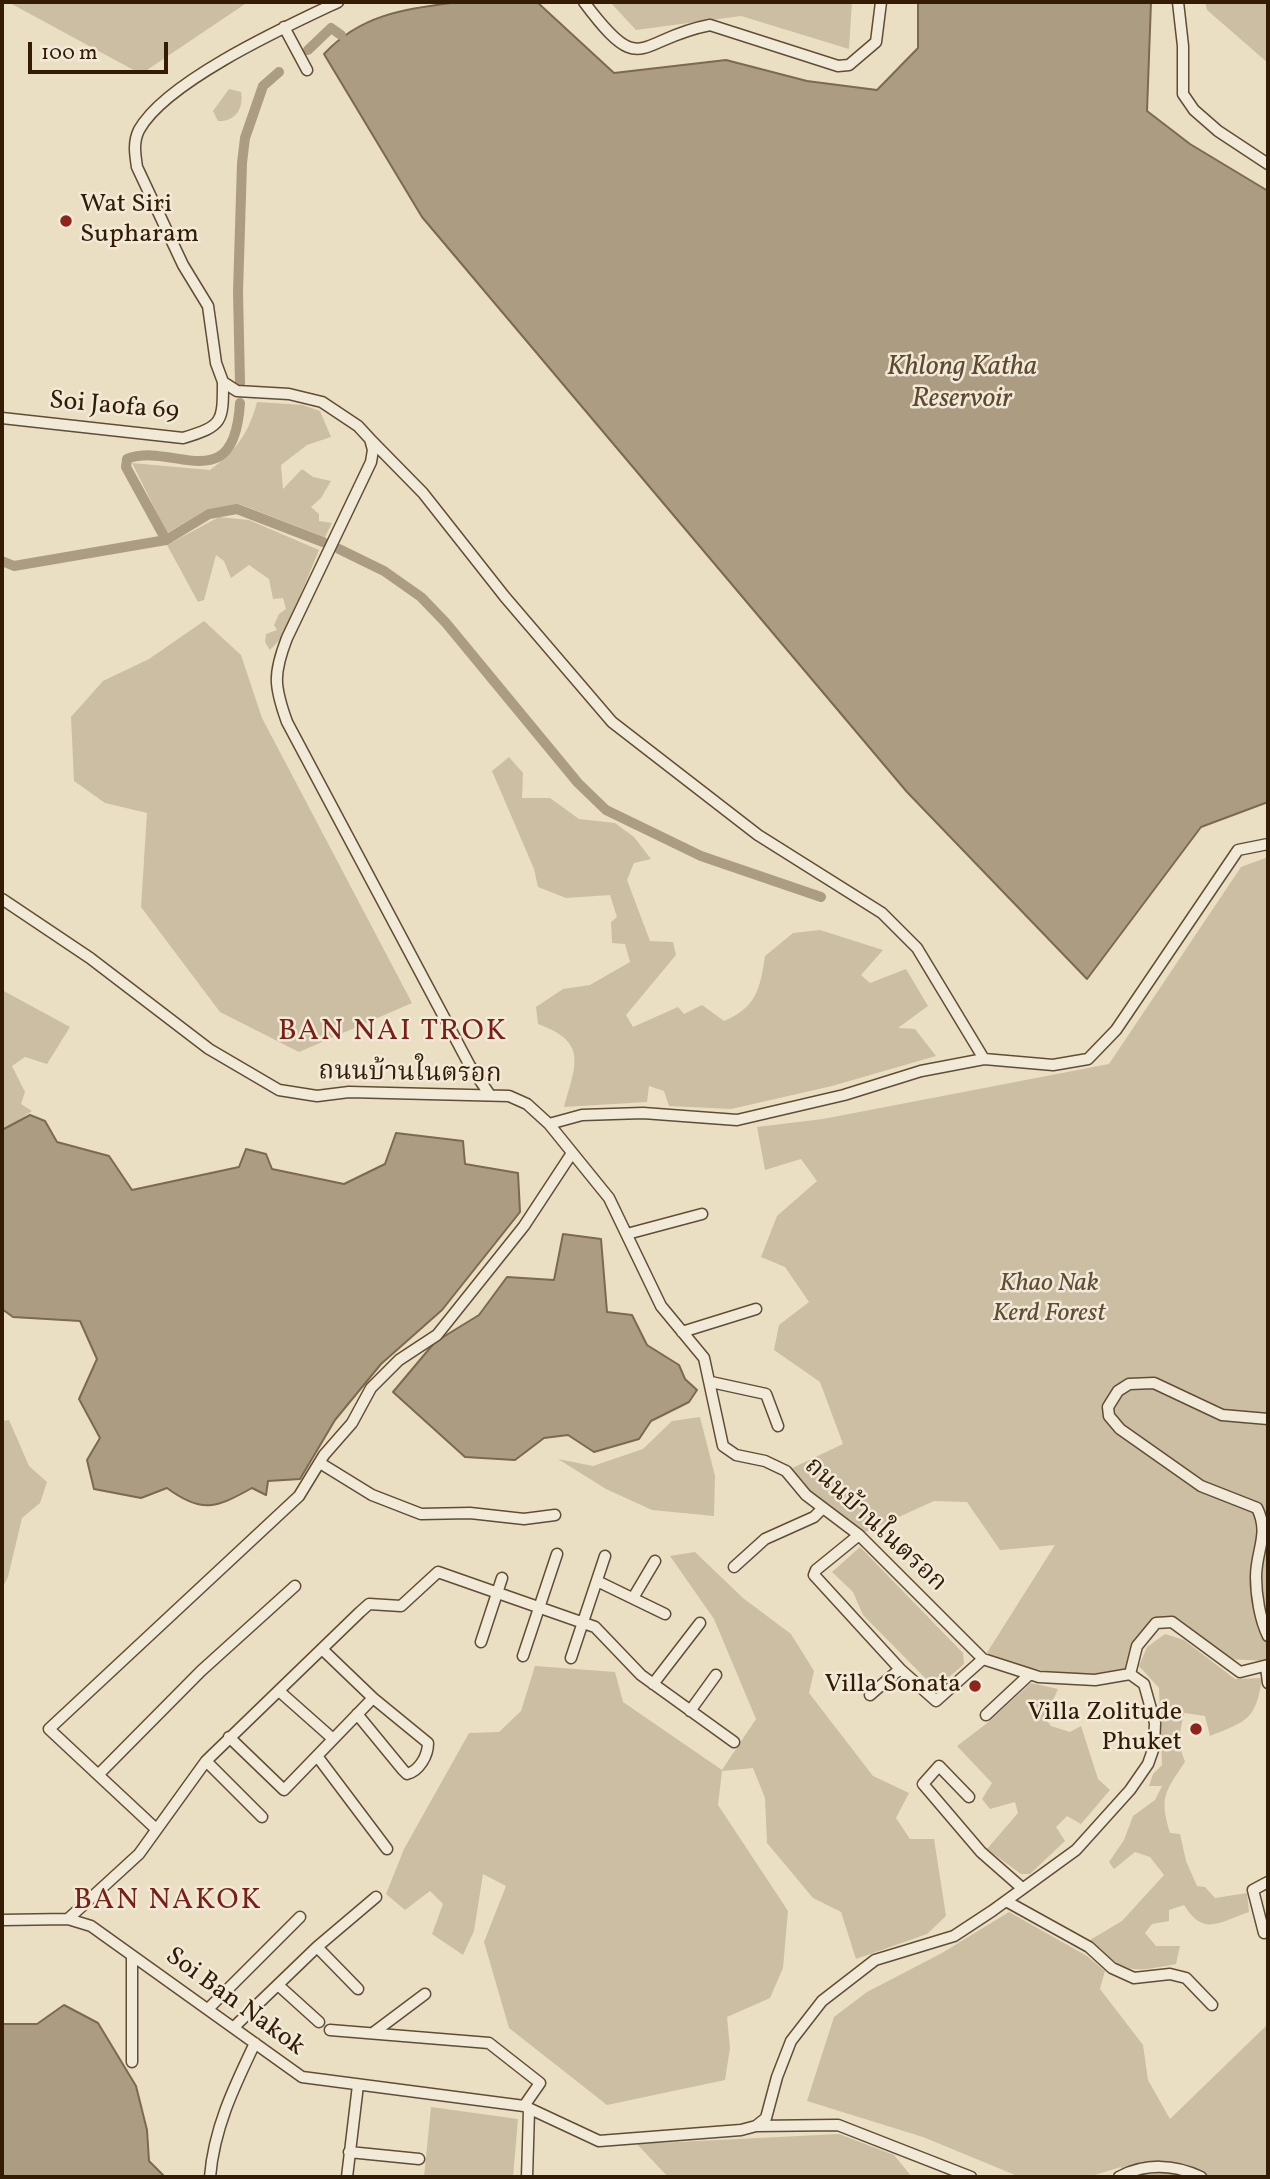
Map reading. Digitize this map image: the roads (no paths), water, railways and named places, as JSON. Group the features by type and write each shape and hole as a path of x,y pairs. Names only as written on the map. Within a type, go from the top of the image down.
{"street":[{"path":"338,2 284,27 193,80 160,106 138,133 134,150 137,167 183,265 208,306 216,363 223,382 237,391 289,394 322,402 358,426 423,493 505,597 612,722 758,835 882,913 917,948 984,1059"},
{"path":"584,2 608,34 632,49 650,48 690,29 710,25 838,66 849,65 876,42 881,2"},
{"path":"1178,2 1183,47 1183,94 1194,110 1218,131 1268,164"},
{"path":"284,27 307,70"},
{"name":"Soi Jaofa 69","path":"2,418 183,438 212,429 218,422 223,414 223,382"},
{"path":"370,439 373,450 371,462 278,659 275,691 293,735 470,1066 490,1095"},
{"path":"549,1124 582,1115 631,1114 737,1120 844,1095 920,1072 984,1059 1067,1064 1088,1059 1100,1049 1149,983 1238,850 1268,844"},
{"name":"ถนนบ้านในตรอก","path":"2,899 90,958 209,1049 279,1090 317,1096 349,1092 509,1096 527,1104 549,1124 609,1198 661,1307 704,1358 723,1446 736,1455 765,1461 786,1471 806,1494 859,1535 983,1659 1030,1674 1094,1680 1130,1674"},
{"path":"155,1828 49,1728 299,1496 320,1463 352,1423 370,1388 399,1360 437,1335 524,1226 572,1153"},
{"path":"627,1234 702,1214"},
{"path":"682,1332 756,1309"},
{"path":"711,1382 766,1394 778,1426"},
{"path":"1268,1419 1222,1415 1154,1383 1129,1384 1118,1391 1108,1407 1109,1416 1120,1429 1201,1486 1257,1508 1266,1527 1264,1550 1256,1574 1263,1626 1268,1636"},
{"path":"320,1463 372,1495 421,1514 470,1513 524,1519 555,1515"},
{"path":"734,1567 765,1539 814,1517 823,1508"},
{"path":"859,1535 816,1570 814,1575 900,1669 936,1701 983,1659"},
{"path":"523,1656 557,1554"},
{"path":"571,1658 604,1556"},
{"path":"633,1598 655,1561"},
{"path":"68,1919 139,1854 155,1828 206,1761 369,1604 401,1606 438,1572 595,1628 653,1684 734,1742"},
{"path":"481,1642 502,1578"},
{"path":"597,1581 665,1614"},
{"path":"98,1774 201,1671 295,1586"},
{"path":"756,2126 766,2118 777,2077 791,2041 822,2001 875,1961 954,1937 1076,1850 1130,1790 1149,1764 1154,1747 1155,1723 1151,1700 1144,1684 1130,1674 1137,1646 1156,1623 1172,1622 1240,1672 1267,1666 1268,1683"},
{"path":"653,1684 700,1623"},
{"path":"323,1650 373,1698 428,1743 428,1749 415,1771 407,1774 357,1714"},
{"path":"870,1695 900,1669"},
{"path":"986,1715 1030,1674"},
{"path":"690,1711 716,1675"},
{"path":"279,1691 332,1738"},
{"path":"229,1737 284,1790 373,1698"},
{"path":"317,1756 387,1849"},
{"path":"206,1761 262,1817"},
{"path":"969,1797 939,1766 923,1784 981,1852 1022,1888"},
{"path":"1264,1933 1254,1890 1268,1882"},
{"path":"234,2027 317,1947 376,1897"},
{"path":"1006,1900 1089,1947 1112,1968 1134,1979 1170,1974 1186,1979 1212,2005"},
{"path":"209,2008 300,1917"},
{"name":"Soi Ban Nakok","path":"4,1923 68,1919 91,1926 302,2077 526,2108 599,2141 741,2130 756,2126 838,2125 971,2177"},
{"path":"317,1947 358,1989"},
{"path":"132,1957 132,2062"},
{"path":"278,1985 319,2022"},
{"path":"373,2033 425,1994"},
{"path":"330,2030 489,2043 540,2083 526,2108 527,2177"},
{"path":"211,2177 212,2155 224,2109 255,2043"},
{"path":"347,2177 358,2085"},
{"path":"349,2152 419,2159"},
{"path":"1119,2177 1133,2169 1170,2166 1201,2177"}],"water":[{"name":"Khlong Katha Reservoir","path":"459,2 537,2 614,73 726,60 807,81 877,90 918,48 918,2 1151,2 1147,111 1190,144 1268,191 1268,802 1201,827 1087,979 907,792 422,217 324,54 339,40 370,21 421,7"},
{"path":"30,1115 45,1121 57,1142 109,1156 132,1190 239,1167 246,1149 266,1154 272,1169 344,1184 385,1164 396,1133 463,1141 465,1164 518,1173 520,1212 442,1310 381,1364 335,1420 300,1479 268,1481 266,1495 252,1488 219,1504 209,1505 190,1502 167,1488 141,1498 94,1489 87,1460 100,1438 79,1399 97,1359 80,1321 13,1317 2,1309 2,1130"},
{"path":"563,1234 601,1239 607,1312 632,1315 647,1345 679,1365 685,1379 697,1390 689,1402 651,1421 639,1439 594,1452 568,1435 544,1438 515,1460 465,1457 393,1392 435,1342 479,1315 507,1277 554,1280"},
{"path":"64,2005 98,2023 136,2086 147,2130 149,2161 165,2177 2,2177 2,2024 37,2024"}],"waterway":[{"path":"308,50 331,28 341,35"},
{"path":"240,383 238,292 245,138 263,86 279,72"},
{"path":"166,540 126,467 127,459 145,455 198,461 214,459 226,451 235,433 240,403"},
{"path":"2,561 14,566 166,540 209,514 237,509 323,542"},
{"path":"339,549 384,571 421,597 446,623 578,783 606,810 701,856 821,897"}],"place":[{"name":"Wat Siri Supharam","path":"66,221"},
{"name":"Villa Sonata","path":"975,1686"},
{"name":"Villa Zolitude Phuket","path":"1196,1729"}],"district":[{"name":"BAN NAI TROK","path":"393,1033"},
{"name":"BAN NAKOK","path":"168,1902"}],"park label":[{"name":"Khao Nak Kerd Forest","path":"1049,1300"}]}
